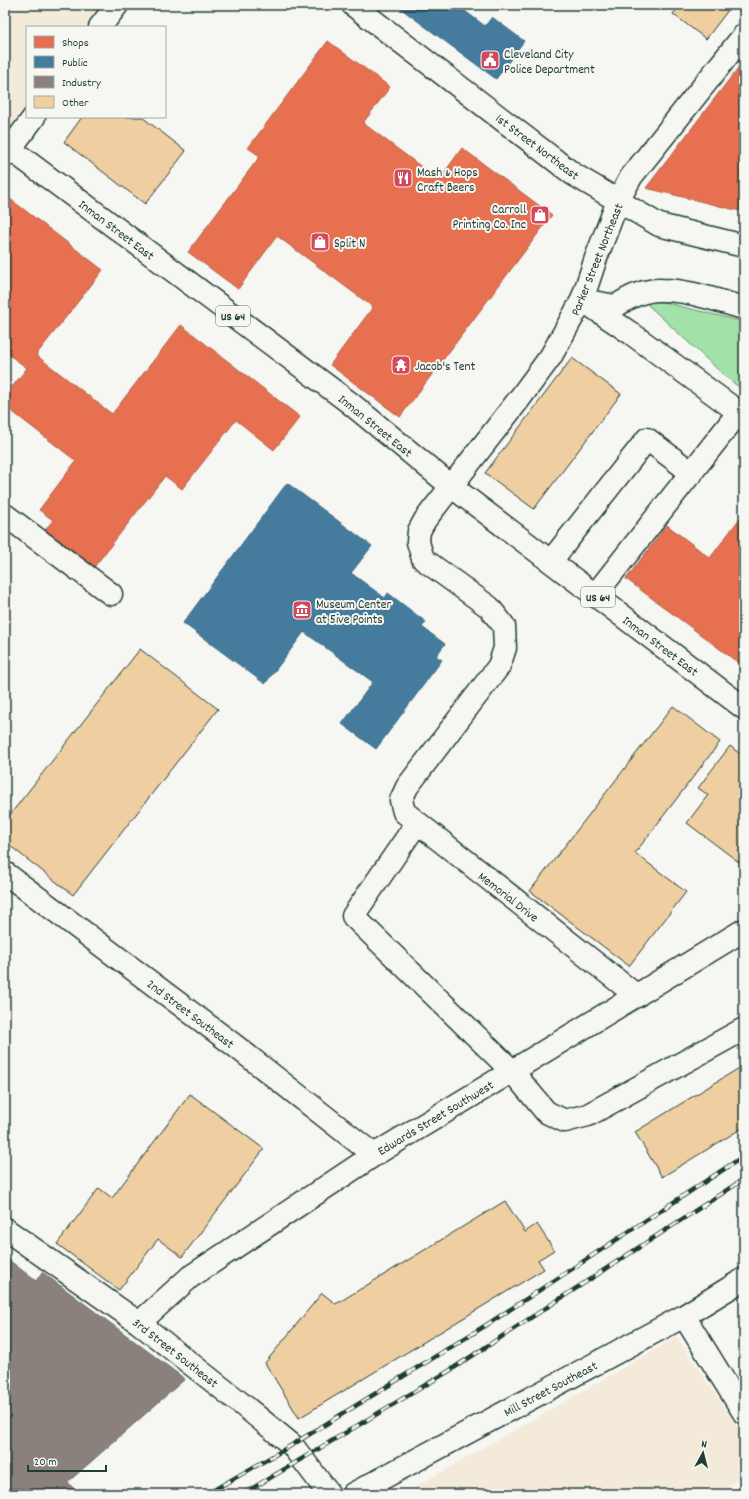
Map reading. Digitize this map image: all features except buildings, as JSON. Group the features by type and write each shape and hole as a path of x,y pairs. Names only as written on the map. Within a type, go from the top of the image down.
{"street":[{"path":"101,26 117,5"},
{"name":"1st Street Northeast","path":"353,5 573,174 659,225 744,246"},
{"name":"Parker Street Northeast","path":"407,786 498,666 505,648 504,626 489,607 423,559 418,542 419,531 425,520 551,356 582,300 618,201 631,177 744,35"},
{"path":"7,150 33,118"},
{"name":"Inman Street East","path":"7,150 350,403 451,486 744,708"},
{"path":"582,300 616,306 629,297 662,290 692,294 744,308"},
{"path":"582,300 632,334 742,414 692,473 595,595"},
{"path":"551,561 647,439 692,473"},
{"path":"5,515 110,594"},
{"name":"Memorial Drive","path":"407,786 401,800 404,812 637,996"},
{"path":"417,823 353,916 512,1071 546,1112 565,1121 588,1115 744,1029"},
{"name":"2nd Street Southeast","path":"5,874 234,1045 374,1155"},
{"name":"Edwards Street Southwest","path":"139,1323 190,1277 374,1155 744,930"},
{"name":"3rd Street Southeast","path":"5,1229 139,1323 238,1400 292,1445 328,1494"},
{"name":"Mill Street Southeast","path":"353,1494 684,1316 744,1279"},
{"path":"684,1316 744,1413"}],"shaded area":[{"path":"5,5 117,5 101,26 26,26 26,118 5,145"},
{"path":"677,1337 744,1436 744,1476 715,1494 403,1494"}],"green space":[{"path":"651,299 744,322 744,391 726,377 648,305"}],"railway":[{"path":"207,1494 292,1445 488,1324 744,1156"},
{"path":"243,1494 449,1371 744,1179"}],"place":[{"name":"Cleveland City Police Department","path":"490,60"},
{"name":"Mash & Hops Craft Beers","path":"403,178"},
{"name":"Carroll Printing Co. Inc","path":"540,215"},
{"name":"Split N","path":"320,242"},
{"name":"Jacob's Tent","path":"401,365"},
{"name":"Museum Center at 5ive Points","path":"302,610"}]}
